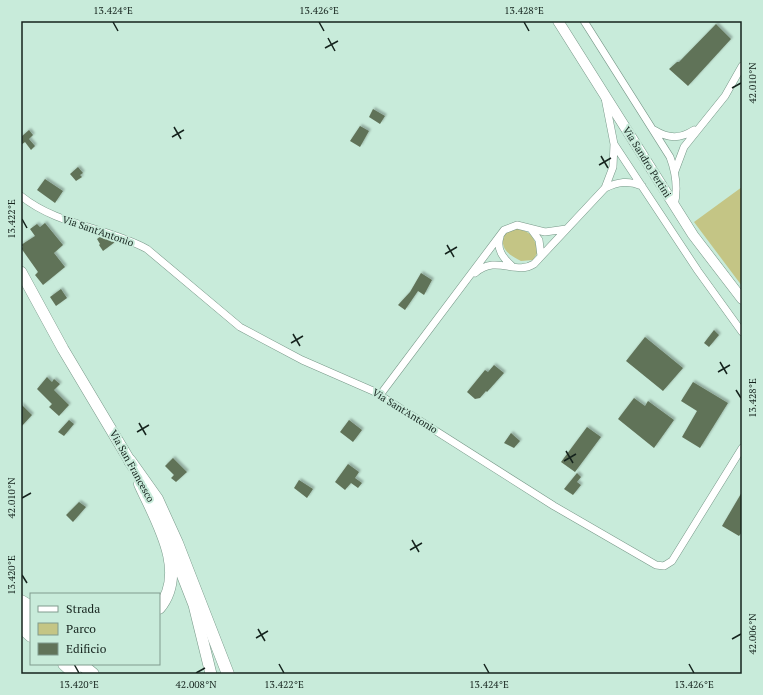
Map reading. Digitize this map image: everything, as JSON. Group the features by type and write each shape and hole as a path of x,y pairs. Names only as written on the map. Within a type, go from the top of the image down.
{"highway":[{"path":"130,461 157,524 170,560 170,586 166,598 160,607"},
{"path":"130,461 157,499 177,543 228,674"},
{"path":"21,601 30,606"},
{"path":"21,612 30,620"},
{"path":"21,627 30,635"},
{"path":"60,665 68,674"},
{"path":"65,665 75,674"},
{"path":"82,665 93,674"}],"main road":[{"name":"Via Sandro Pertini","path":"558,22 693,235 742,299"},
{"name":"Via San Francesco","path":"22,275 63,349 150,497 183,575 201,630 211,674"}],"street":[{"path":"584,21 667,151 675,172 676,196 674,206"},
{"path":"675,172 683,150 728,92 742,66"},
{"path":"600,87 605,100 614,144 613,167 605,188"},
{"path":"652,129 667,136 678,138 688,135 702,124"},
{"path":"614,144 698,271 742,332"},
{"path":"468,280 478,271 490,265 512,266 521,269 529,267 542,256 605,188 615,183 626,181 642,186"},
{"name":"Via Sant'Antonio","path":"21,196 35,206 62,219 130,241 147,249 240,327 302,360 358,383 380,395 554,506 652,563 660,566 672,561 742,448"},
{"path":"380,395 502,233 513,226 528,227 545,232 566,229"},
{"path":"528,227 539,240 542,256"},
{"path":"502,233 499,240 499,249 505,259 512,266"}],"green space":[{"path":"742,187 742,286 694,222"},
{"path":"511,228 522,230 530,234 535,241 538,252 533,260 521,261 507,252 503,245 503,236"}],"building":[{"path":"716,24 731,39 688,86 669,69 679,62"},
{"path":"373,109 385,116 380,124 369,117"},
{"path":"360,126 369,131 360,147 350,141"},
{"path":"29,130 33,135 29,139 35,146 31,150 25,142 21,145 21,137"},
{"path":"78,167 83,173 80,175 82,177 76,181 70,174"},
{"path":"45,179 63,191 55,203 37,190"},
{"path":"45,223 63,245 54,253 65,267 43,285 35,275 38,272 21,248 23,247 21,245 35,236 30,229 37,224 40,227"},
{"path":"101,236 115,242 103,251 97,239"},
{"path":"421,273 432,280 424,295 418,291 405,310 398,305 410,292"},
{"path":"61,289 67,298 56,306 50,297"},
{"path":"714,330 719,335 709,347 704,343"},
{"path":"645,337 683,368 663,391 626,361"},
{"path":"494,365 504,373 487,392 486,391 480,398 475,399 467,392 485,370 488,372"},
{"path":"47,377 52,382 54,379 60,384 54,390 69,405 59,416 49,407 52,404 37,389"},
{"path":"693,382 728,403 700,448 682,437 697,411 681,401"},
{"path":"634,398 645,406 648,401 674,420 654,448 618,419"},
{"path":"21,404 32,415 21,427"},
{"path":"69,420 74,424 64,436 58,432"},
{"path":"349,420 362,430 353,442 340,432"},
{"path":"587,427 601,437 575,472 561,462"},
{"path":"511,433 520,441 514,448 504,443"},
{"path":"173,458 187,472 176,482 171,478 174,475 165,466"},
{"path":"348,464 359,472 355,478 362,483 358,488 351,483 345,490 335,482"},
{"path":"577,473 581,477 577,482 581,485 573,495 564,489"},
{"path":"299,480 313,489 307,498 294,488"},
{"path":"742,492 742,532 739,536 722,526"},
{"path":"79,502 86,507 73,522 66,515"}]}
